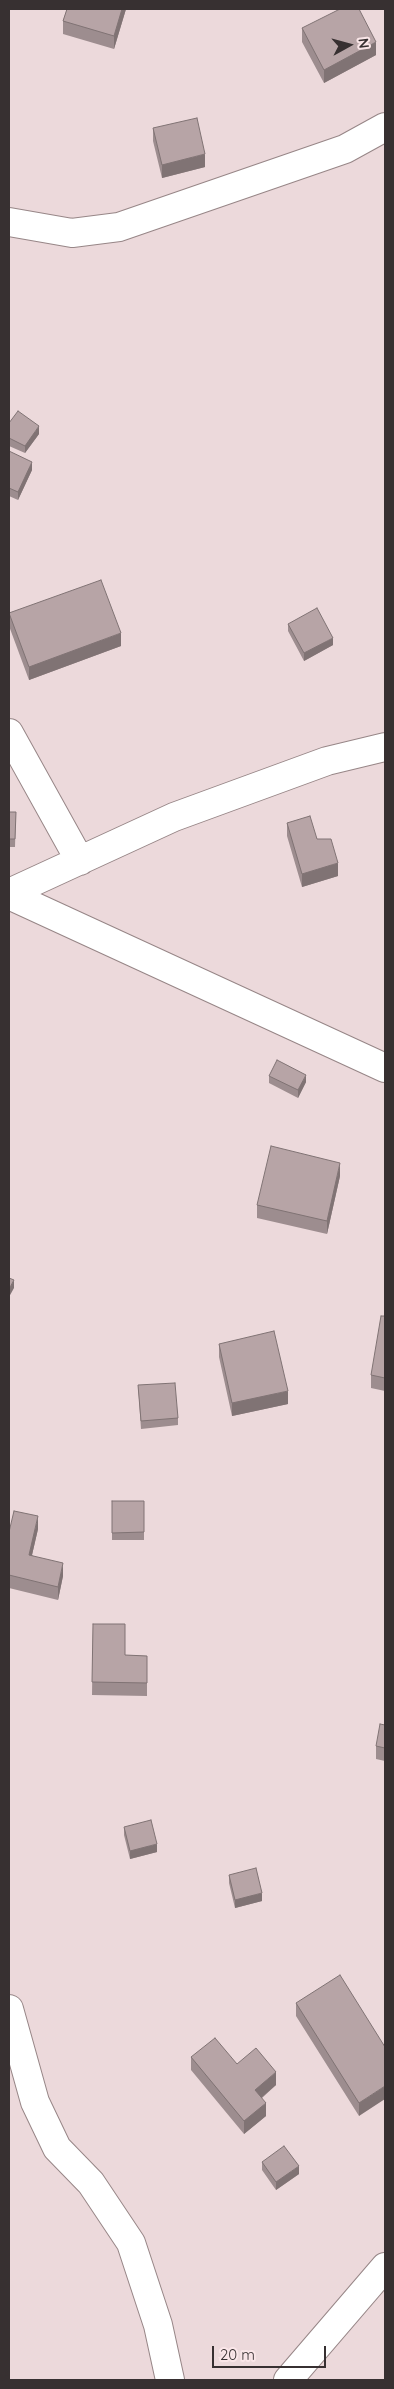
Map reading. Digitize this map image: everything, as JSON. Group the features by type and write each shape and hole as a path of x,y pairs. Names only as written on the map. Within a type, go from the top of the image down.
{"street":[{"path":"9,222 72,233 119,227 344,149 385,127"},
{"path":"9,733 80,861"},
{"path":"9,894 174,817 327,761 385,747"},
{"path":"9,894 385,1068"},
{"path":"9,2009 35,2102 57,2148 91,2183 131,2243 158,2325 170,2380"},
{"path":"288,2380 385,2266"}],"building":[{"path":"67,9 122,9 114,36 63,21"},
{"path":"340,9 359,9 376,42 324,70 302,28"},
{"path":"197,118 205,154 162,165 153,128"},
{"path":"18,411 39,426 25,446 9,438 9,423"},
{"path":"9,451 32,462 18,492 9,488"},
{"path":"101,580 121,633 29,667 9,613"},
{"path":"317,608 333,638 304,653 288,624"},
{"path":"9,812 16,812 15,839 9,839"},
{"path":"310,816 317,839 331,839 338,863 302,874 287,823"},
{"path":"277,1060 306,1075 298,1090 269,1076"},
{"path":"271,1146 340,1163 327,1221 257,1205"},
{"path":"9,1278 14,1280 9,1289"},
{"path":"381,1316 385,1316 385,1378 371,1375"},
{"path":"274,1331 288,1391 232,1403 219,1344"},
{"path":"175,1383 178,1418 141,1421 138,1385"},
{"path":"112,1501 144,1501 144,1532 112,1533"},
{"path":"14,1511 38,1516 29,1555 63,1563 58,1587 9,1575 9,1532"},
{"path":"93,1624 125,1624 125,1655 147,1656 147,1683 92,1682"},
{"path":"380,1724 385,1725 385,1748 376,1746"},
{"path":"151,1820 157,1844 130,1851 124,1827"},
{"path":"256,1868 262,1893 235,1900 229,1875"},
{"path":"340,1975 385,2047 385,2086 359,2103 296,2003"},
{"path":"215,2038 237,2064 256,2048 276,2072 255,2090 266,2103 244,2121 191,2057"},
{"path":"284,2146 299,2166 276,2182 262,2162"}]}
